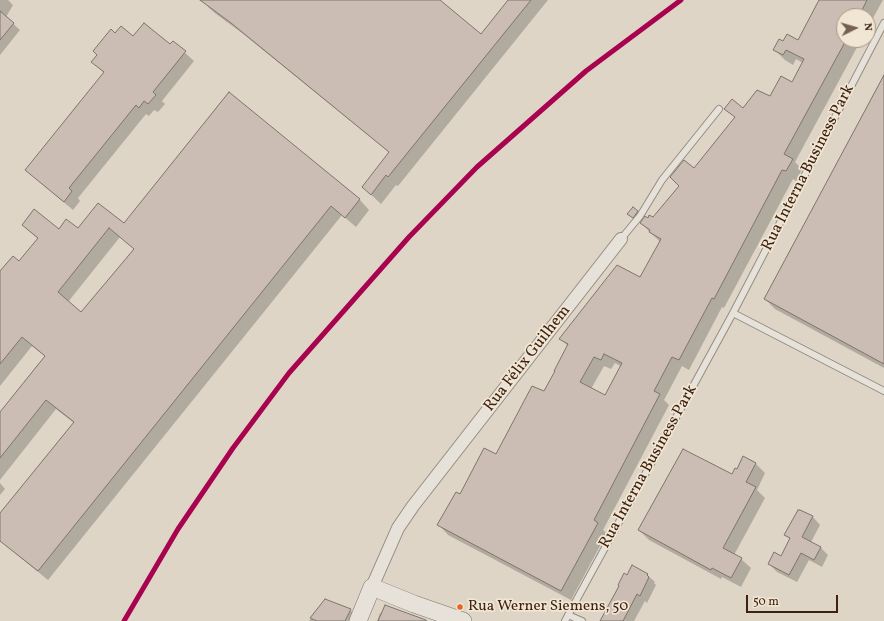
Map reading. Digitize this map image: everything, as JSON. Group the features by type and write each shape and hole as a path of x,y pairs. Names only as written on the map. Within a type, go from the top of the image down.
{"street":[{"name":"Rua Félix Guilhem","path":"358,621 398,528 413,506 621,239"},
{"path":"372,587 414,604 463,621"}],"lane":[{"name":"Rua Interna Business Park","path":"566,618 733,313 884,23"},
{"name":"Rua Félix Guilhem","path":"621,239 640,216 662,180 719,109"},
{"path":"733,313 884,391"},
{"path":"566,618 582,621"}],"building":[{"path":"200,0 440,0 481,34 508,0 531,0 388,177 386,175 371,195 362,187 389,152 231,23"},
{"path":"819,0 867,0 863,8 836,8 836,48 842,48 784,154 793,159 786,171 782,170 714,299 712,298 679,360 672,357 654,391 660,394 594,520 598,523 561,591 437,525 456,492 460,494 484,448 496,454 532,386 544,391 568,344 559,339 617,265 640,277 661,239 649,232 650,230 640,223 645,216 648,218 649,215 653,217 679,186 670,177 684,160 694,168 735,117 724,109 732,99 743,108 757,90 770,96 781,76 792,82 804,59 786,50 783,55 773,50 779,39 783,41 787,34 798,40","holes":["604,354 622,363 605,395 580,382 594,357 601,360"]},
{"path":"0,11 14,23 0,40"},
{"path":"144,23 170,44 173,41 186,51 153,92 156,95 148,104 144,101 139,108 136,105 69,188 72,191 64,202 25,170 104,72 91,62 97,55 93,51 111,29 115,33 121,26 133,36"},
{"path":"884,75 884,364 764,299"},
{"path":"229,92 360,199 345,218 331,206 38,571 0,541 0,513 74,422 46,400 0,458 0,412 45,356 22,337 0,364 0,271 13,256 19,261 38,238 22,225 34,209 59,229 66,219 78,228 98,203 124,223","holes":["109,228 134,249 81,312 58,292"]},
{"path":"633,207 638,211 633,218 627,214"},
{"path":"683,449 732,474 735,468 737,469 743,456 756,463 746,482 756,487 723,548 742,558 731,578 712,568 711,570 638,530"},
{"path":"798,510 813,516 802,537 821,547 814,560 801,553 789,575 768,564 774,552 781,556 790,538 784,535"},
{"path":"632,565 648,574 647,575 649,577 640,596 637,594 623,621 600,621 619,586 618,585 624,573 627,575"},
{"path":"325,599 351,609 345,621 317,621 310,618"},
{"path":"385,605 426,620 426,621 378,621"}],"transit line":[{"path":"124,621 178,529 233,448 289,373 409,237 477,167 586,71 681,0"}],"place":[{"name":"Rua Werner Siemens, 50","path":"460,607"}]}
